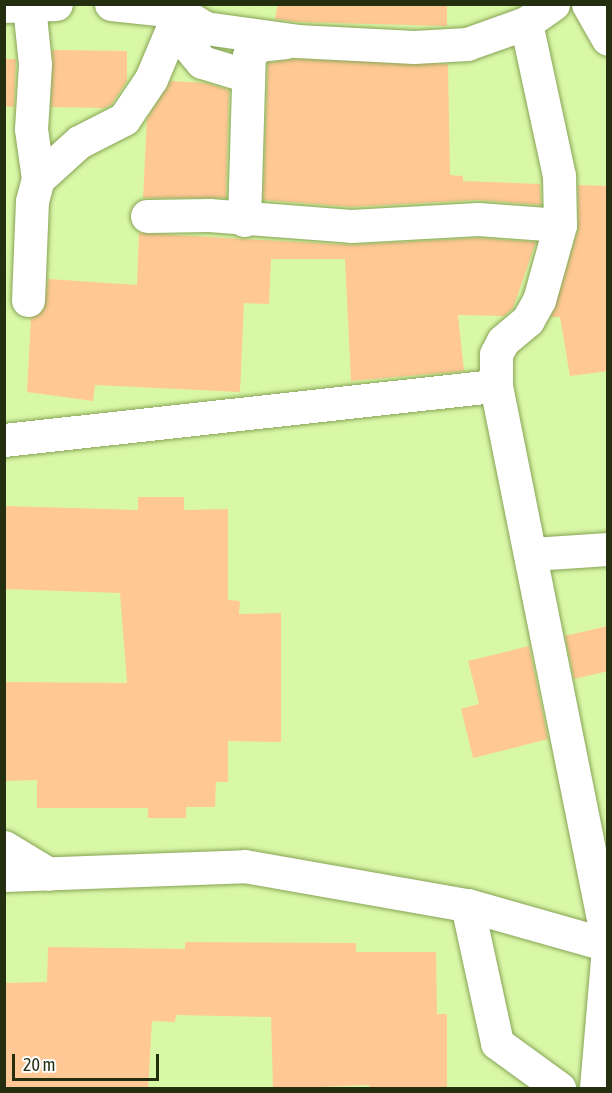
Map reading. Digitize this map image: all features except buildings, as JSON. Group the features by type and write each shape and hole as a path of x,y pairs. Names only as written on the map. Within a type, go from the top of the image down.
{"street":[{"path":"111,4 178,13 206,28 297,41 444,46 467,44 526,23 553,4"},
{"path":"588,4 608,39"},
{"path":"28,300 32,201 38,178 31,129 35,64 30,5"},
{"path":"178,13 185,42 202,62 248,76"},
{"path":"38,178 79,142 124,119 151,79 178,13"},
{"path":"526,23 559,176 560,225 539,300 528,320 503,341 496,354 496,386 532,554 608,946 596,1089"},
{"path":"244,220 248,76 251,49 297,41"},
{"path":"147,216 351,225 478,219 560,225"},
{"path":"4,440 496,386"},
{"path":"532,554 608,549"},
{"path":"4,847 49,874"},
{"path":"4,875 245,866 467,905 608,946"},
{"path":"467,905 497,1043 560,1089"}]}
